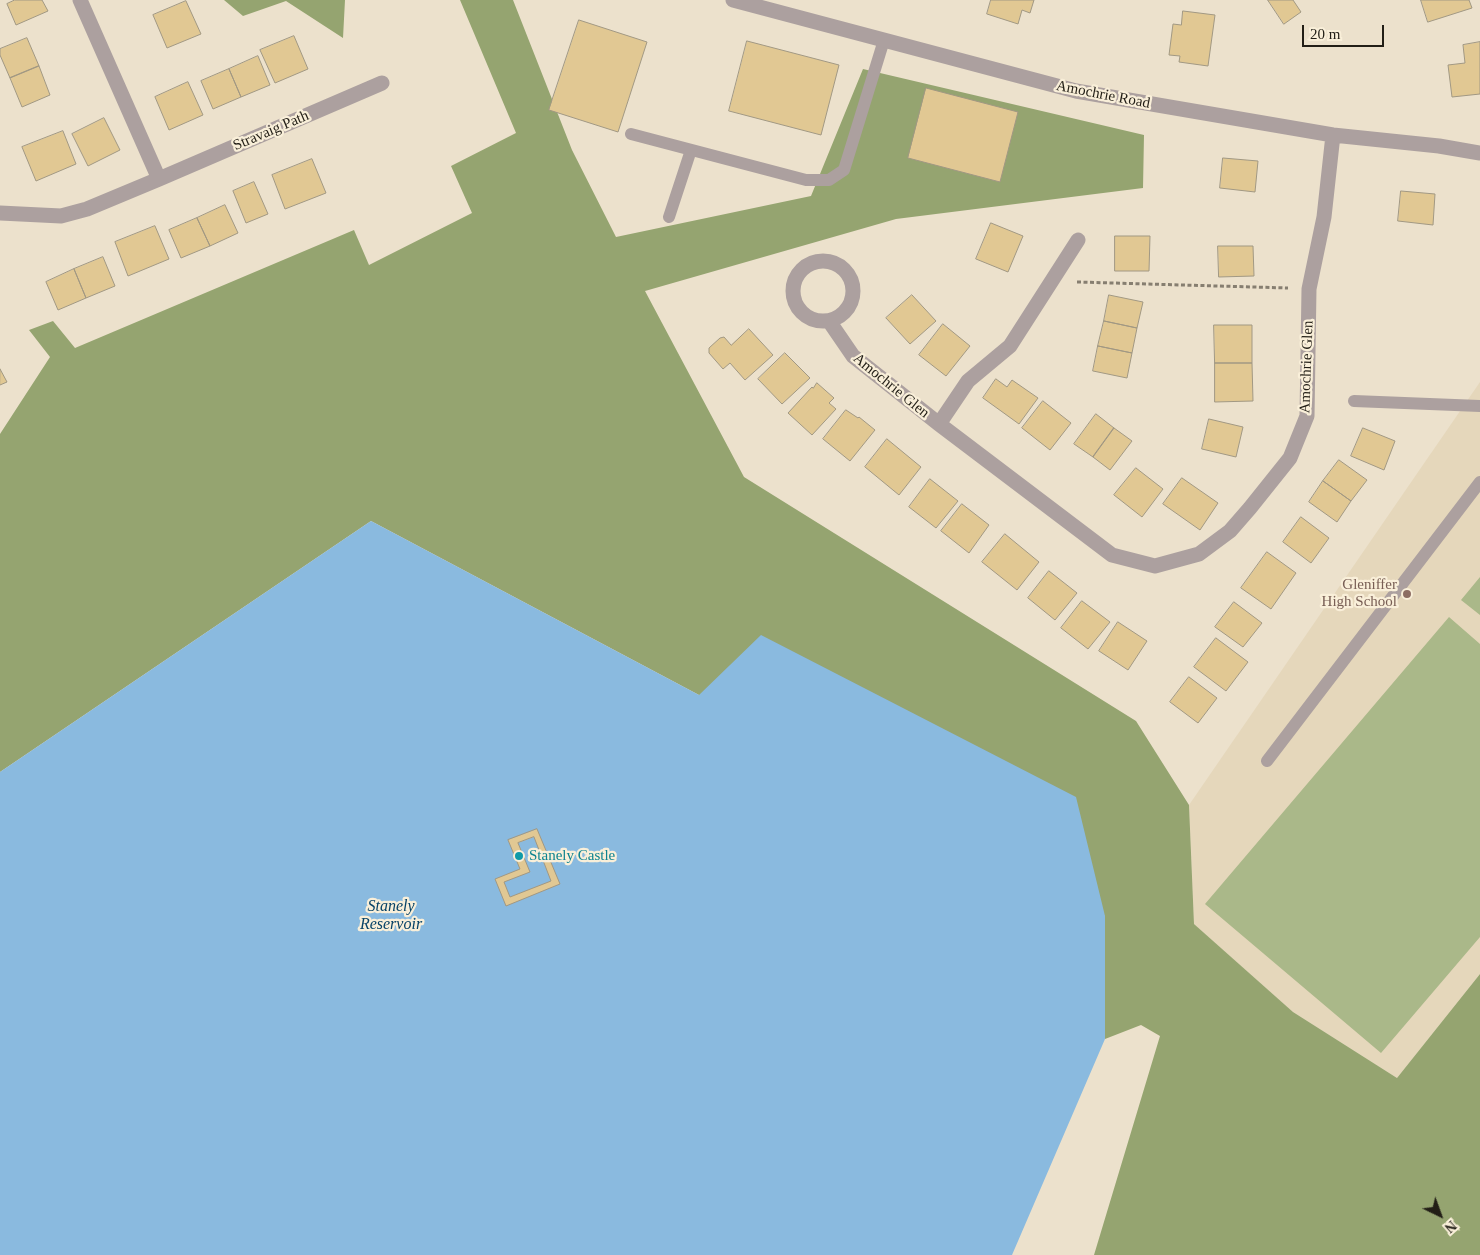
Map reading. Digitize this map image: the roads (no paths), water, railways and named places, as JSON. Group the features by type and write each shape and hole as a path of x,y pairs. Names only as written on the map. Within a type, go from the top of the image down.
{"street":[{"path":"80,0 159,179"},
{"name":"Amochrie Road","path":"733,0 1076,92 1333,135 1480,152"},
{"name":"Stravaig Path","path":"0,214 61,216 87,209 382,84"},
{"name":"Amochrie Glen","path":"829,321 853,356 939,424 1112,555 1155,566 1199,554 1230,531 1290,458 1307,416 1309,289 1324,217 1333,135"},
{"name":"Amochrie Glen","path":"939,424 968,381 1010,346 1078,240"},
{"path":"818,260 839,264 847,271 852,280 854,291 852,301 847,310 829,321 819,321 802,313 796,305 793,296 793,286 801,269 818,260"}],"lane":[{"path":"631,134 806,180 829,180 844,170 884,40"},
{"path":"669,217 691,150"},
{"path":"1354,400 1480,406"},
{"path":"1267,761 1480,482"}],"water":[{"name":"Stanely Reservoir","path":"371,521 699,695 761,635 1076,797 1105,916 1105,1039 1012,1255 0,1255 0,772"}],"place":[{"name":"Gleniffer High School","path":"1407,594"},
{"name":"Stanely Castle","path":"519,856"}]}
